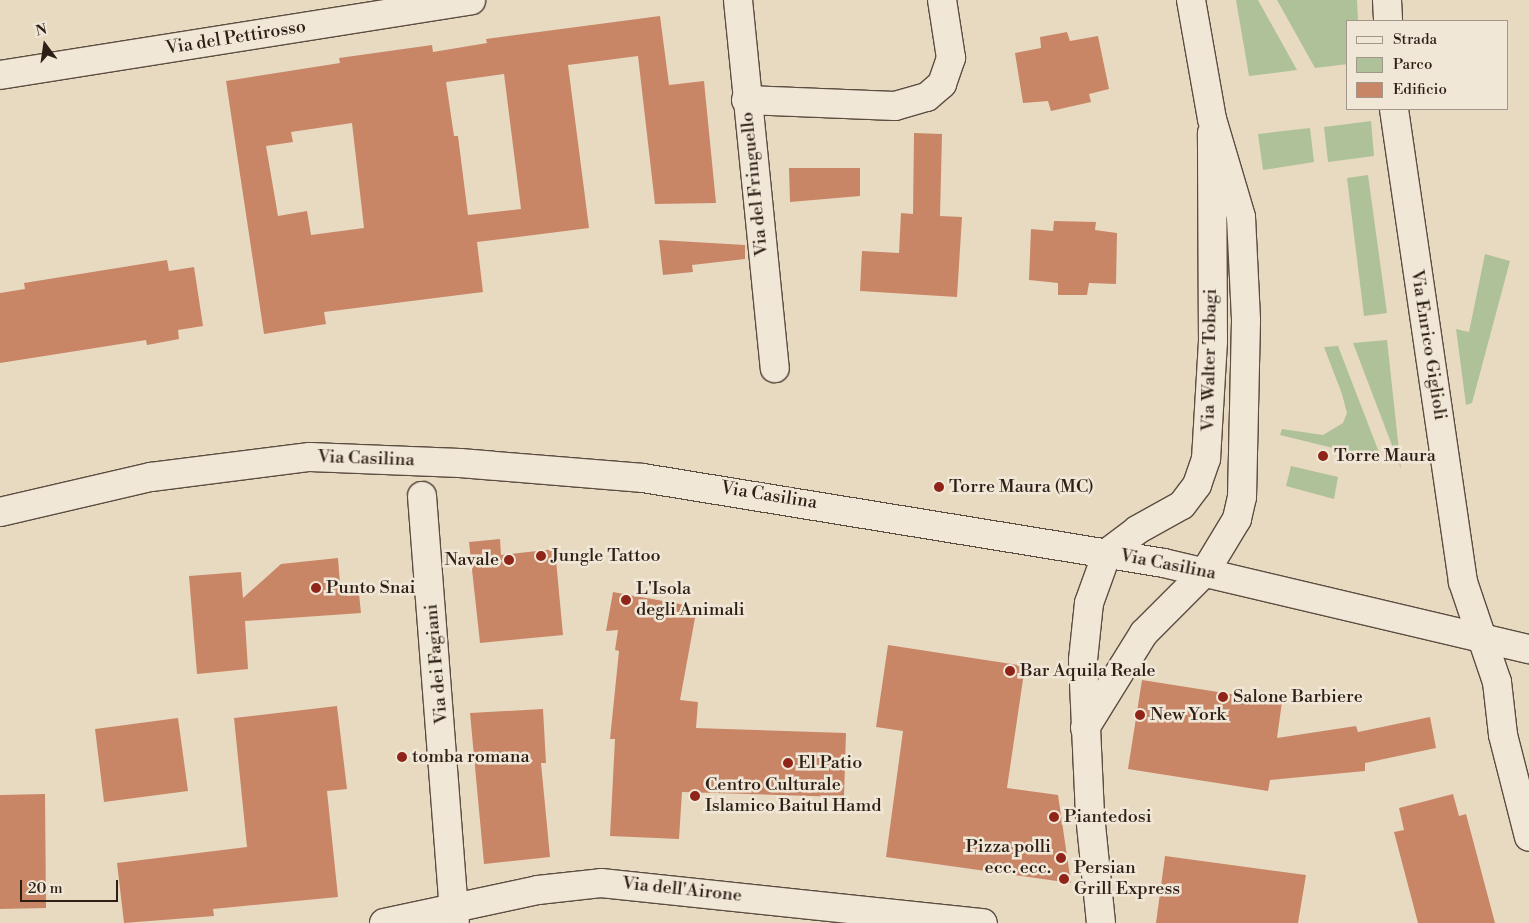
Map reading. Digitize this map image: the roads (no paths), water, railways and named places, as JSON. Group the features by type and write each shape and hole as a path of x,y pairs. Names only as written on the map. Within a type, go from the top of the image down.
{"street":[{"name":"Via del Pettirosso","path":"0,75 471,0"},
{"name":"Via del Fringuello","path":"738,0 746,100 774,368"},
{"path":"746,100 880,106 926,97 942,84 951,58 942,0"},
{"name":"Via Walter Tobagi","path":"1085,728 1134,646 1205,572 1237,519 1244,465 1246,321 1241,217 1212,119 1191,0"},
{"path":"1387,0 1388,20"},
{"name":"Via Enrico Giglioli","path":"1394,110 1463,582 1496,682 1502,735 1529,837"},
{"name":"Via Walter Tobagi","path":"1107,554 1136,530 1182,505 1197,485 1206,458 1212,376 1209,181 1212,119"},
{"name":"Via Casilina","path":"0,512 120,482 223,465 310,457 383,459 706,486 1205,572 1529,649"},
{"name":"Via dei Fagiani","path":"422,496 455,916"},
{"path":"1101,923 1085,728 1085,633 1094,580 1107,554"},
{"name":"Via dell'Airone","path":"384,923 455,916 570,885 626,883 984,923"}],"place":[{"name":"Torre Maura","path":"1323,456"},
{"name":"Torre Maura (MC)","path":"939,487"},
{"name":"Jungle Tattoo","path":"541,556"},
{"name":"Navale","path":"509,560"},
{"name":"Punto Snai","path":"316,588"},
{"name":"L'Isola degli Animali","path":"626,600"},
{"name":"Bar Aquila Reale","path":"1010,671"},
{"name":"Salone Barbiere","path":"1223,697"},
{"name":"New York","path":"1140,715"},
{"name":"tomba romana","path":"402,757"},
{"name":"El Patio","path":"788,763"},
{"name":"Centro Culturale Islamico Baitul Hamd","path":"695,796"},
{"name":"Piantedosi","path":"1054,817"},
{"name":"Pizza polli ecc. ecc.","path":"1061,858"},
{"name":"Persian Grill Express","path":"1064,879"}]}
